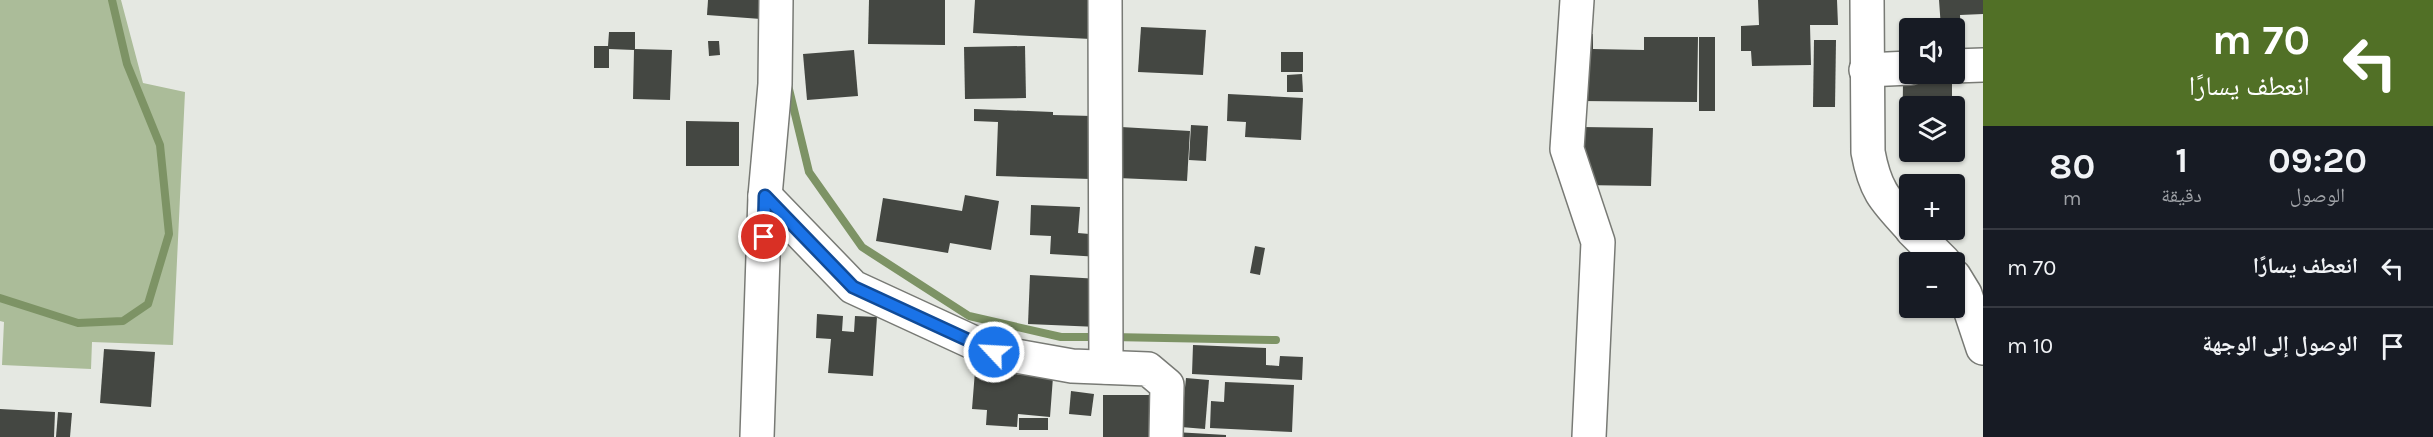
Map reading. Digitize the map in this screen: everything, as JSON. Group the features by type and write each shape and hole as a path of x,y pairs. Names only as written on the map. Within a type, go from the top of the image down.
{"street":[{"path":"757,437 765,196 775,84 776,0"},
{"path":"1105,0 1106,368"},
{"path":"1577,0 1567,149 1598,242 1588,437"},
{"path":"1867,0 1868,152 1872,177 1880,193 1899,214"},
{"path":"1965,66 1983,65"},
{"path":"1866,70 1899,68"},
{"path":"765,196 853,287 994,352 1072,366 1148,369 1167,386 1166,437"},
{"path":"1923,240 1934,252"},
{"path":"1965,294 1983,348"}],"green space":[{"path":"0,0 121,0 143,83 185,92 173,345 92,342 91,369 2,365 4,322 0,321"}],"building":[{"path":"708,0 762,0 761,19 707,15"},
{"path":"869,0 945,0 945,45 868,44"},
{"path":"975,0 1093,0 1091,39 973,33"},
{"path":"1758,0 1837,0 1838,25 1810,25 1811,65 1752,66 1751,51 1741,51 1741,26 1759,25"},
{"path":"1939,0 1983,0 1983,14 1960,15 1960,18 1940,18"},
{"path":"1141,27 1206,30 1203,75 1138,72"},
{"path":"609,32 635,32 635,49 672,50 670,100 633,99 634,50 609,49 609,68 594,68 594,46 608,46"},
{"path":"1580,34 1593,34 1593,49 1644,50 1644,37 1698,37 1697,102 1579,101"},
{"path":"1699,37 1715,37 1715,111 1699,111"},
{"path":"1814,40 1836,40 1835,107 1813,107"},
{"path":"708,41 719,41 720,55 709,56"},
{"path":"1025,46 1026,98 965,99 964,47"},
{"path":"854,50 858,96 807,100 803,54"},
{"path":"1281,52 1303,52 1303,72 1281,72"},
{"path":"1302,74 1303,92 1287,92 1287,75"},
{"path":"1903,84 1952,84 1952,96 1903,96"},
{"path":"1228,94 1303,98 1301,140 1245,137 1246,122 1227,121"},
{"path":"974,109 1092,116 1091,179 996,176 998,122 974,121"},
{"path":"686,121 739,122 739,166 686,166"},
{"path":"1191,125 1208,126 1206,161 1189,160"},
{"path":"1121,127 1190,131 1187,181 1118,178"},
{"path":"1581,127 1653,128 1651,186 1580,185"},
{"path":"965,195 999,201 991,250 950,243 948,253 876,241 883,198 962,211"},
{"path":"1031,205 1080,207 1078,233 1101,235 1100,257 1050,254 1051,236 1030,235"},
{"path":"1255,246 1265,248 1260,275 1250,273"},
{"path":"1030,275 1100,279 1098,327 1028,324"},
{"path":"817,314 843,316 842,331 854,332 855,316 877,317 873,376 828,373 831,339 816,338"},
{"path":"1193,345 1266,348 1266,365 1279,366 1280,356 1303,357 1302,380 1192,374"},
{"path":"104,349 155,352 151,407 100,403"},
{"path":"975,371 1053,377 1050,417 1018,414 1017,427 986,425 987,410 972,409"},
{"path":"1186,378 1209,380 1205,429 1181,427"},
{"path":"1225,382 1294,385 1292,432 1210,428 1211,401 1224,402"},
{"path":"1071,391 1094,394 1091,416 1069,414"},
{"path":"1103,395 1155,395 1155,437 1103,437"},
{"path":"0,409 55,412 54,437 0,437"},
{"path":"58,412 72,413 70,437 56,437"},
{"path":"1019,418 1048,418 1048,430 1019,430"},
{"path":"1175,432 1226,435 1226,437 1175,437"}],"waterway":[{"path":"0,298 78,323 123,321 148,304 169,234 160,145 127,64 112,0"},
{"path":"788,85 809,172 862,247 969,316 1061,337 1098,337"},
{"path":"1111,337 1276,340"}],"route":[{"path":"764,237 765,196 853,287 994,352"}]}
